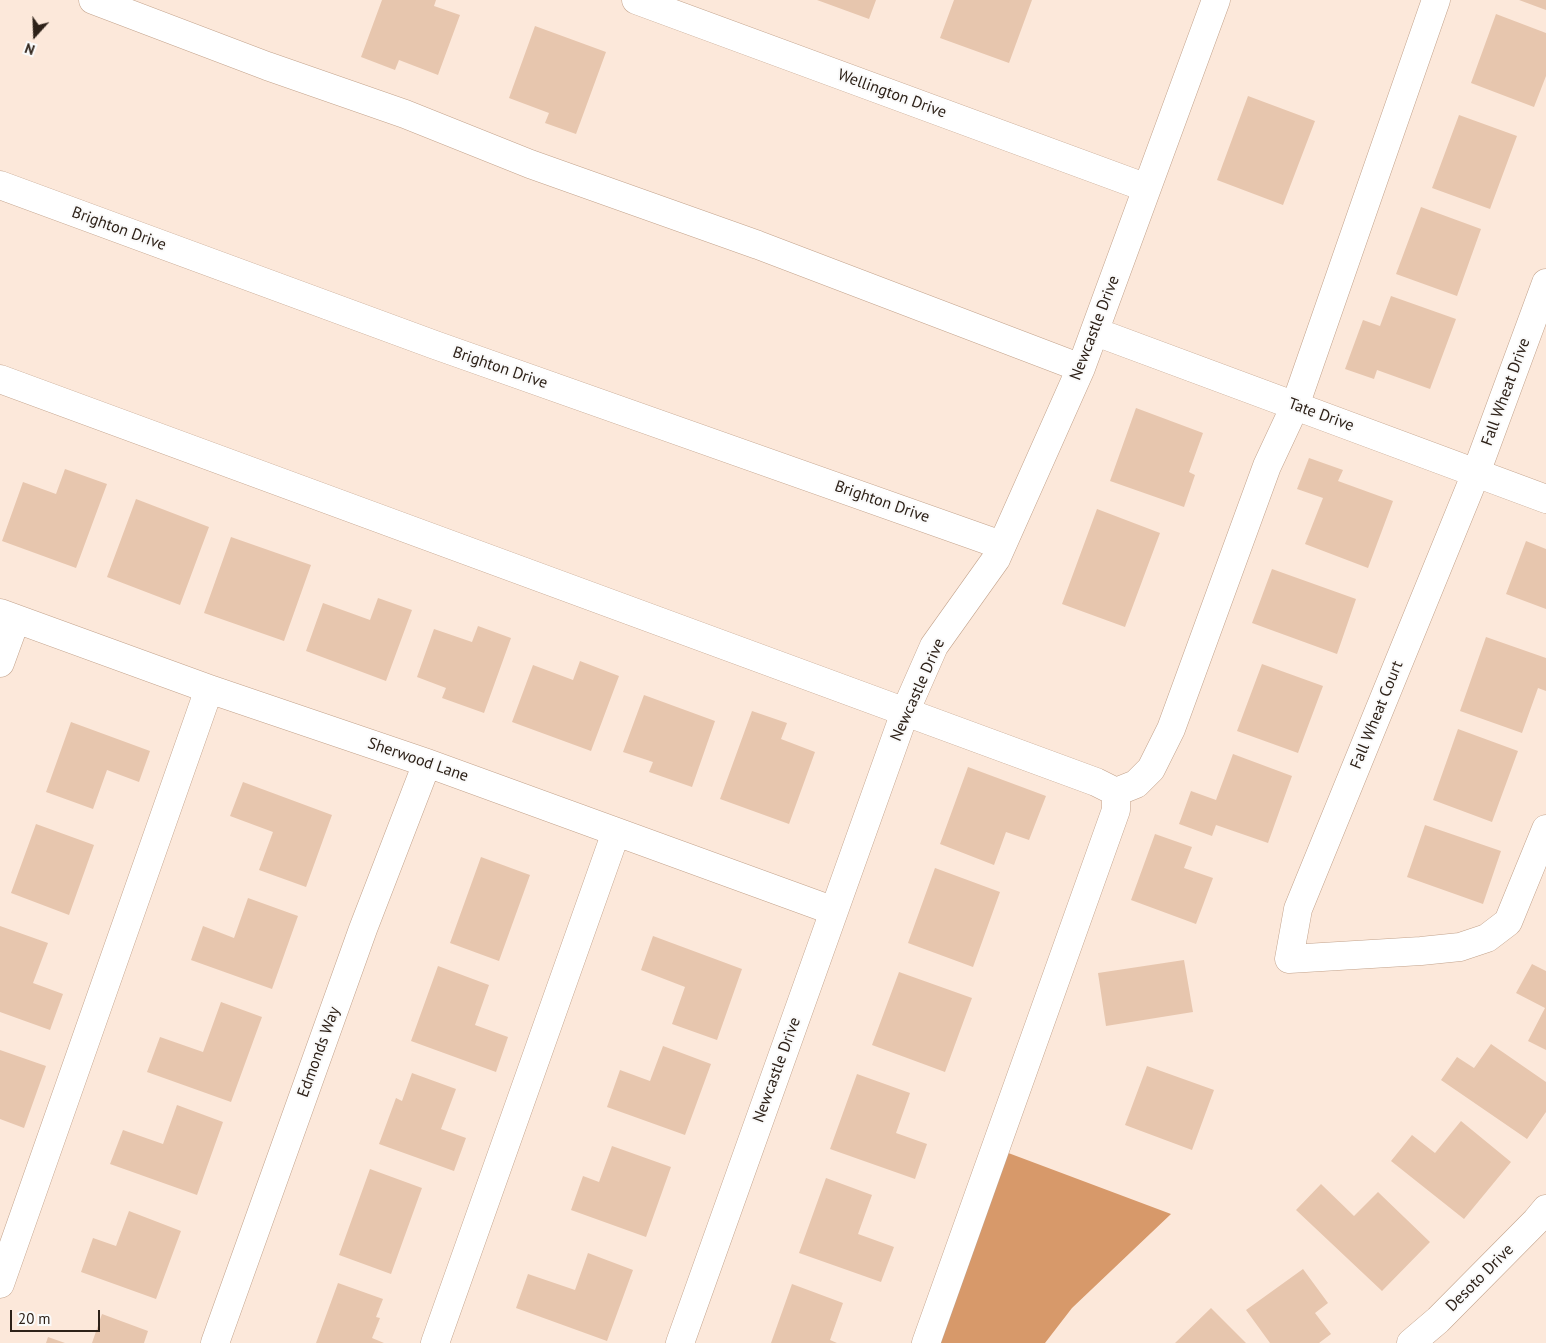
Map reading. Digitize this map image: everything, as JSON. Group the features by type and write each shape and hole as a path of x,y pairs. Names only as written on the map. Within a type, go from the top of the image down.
{"street":[{"path":"93,0 267,66 405,114 530,164 858,282 1081,368"},
{"name":"Wellington Drive","path":"636,0 1147,188"},
{"path":"0,379 1096,782 1116,792 1136,784 1151,769 1171,729 1267,466 1295,406 1436,0"},
{"name":"Newcastle Drive","path":"680,1343 905,712 934,646 996,558 1081,368 1096,332 1147,188 1208,2"},
{"name":"Brighton Drive","path":"0,186 444,348 1001,545"},
{"name":"Fall Wheat Drive","path":"1476,473 1546,283"},
{"name":"Tate Drive","path":"1096,332 1546,499"},
{"name":"Fall Wheat Court","path":"1476,473 1298,909 1289,959 1460,947 1487,938 1508,922 1546,829"},
{"path":"0,663 8,616"},
{"name":"Sherwood Lane","path":"8,616 209,689 426,763 834,911"},
{"path":"0,1284 209,689"},
{"name":"Edmonds Way","path":"215,1343 363,929 426,763"},
{"path":"926,1343 1116,810 1116,792"},
{"path":"435,1343 616,832"},
{"name":"Desoto Drive","path":"1411,1343 1438,1320 1546,1210"}],"shaded area":[{"path":"1003,1151 1171,1214 1072,1308 1045,1343 936,1343"}],"building":[{"path":"382,0 436,0 434,6 460,15 438,75 399,60 395,70 361,57"},
{"path":"817,0 876,0 869,19"},
{"path":"954,0 1032,0 1009,63 940,38"},
{"path":"1519,0 1546,0 1546,10"},
{"path":"1496,14 1546,33 1546,76 1534,107 1471,83"},
{"path":"535,26 606,52 576,134 545,123 549,113 509,98"},
{"path":"1248,96 1315,121 1283,205 1217,180"},
{"path":"1459,115 1517,136 1490,209 1432,188"},
{"path":"1421,207 1481,229 1457,296 1396,274"},
{"path":"1391,296 1456,319 1430,389 1377,370 1374,379 1345,369 1363,320 1380,326"},
{"path":"1136,408 1203,433 1189,472 1195,475 1184,507 1110,481"},
{"path":"1309,458 1343,470 1338,481 1393,501 1368,568 1305,544 1323,498 1297,489"},
{"path":"65,469 107,484 76,568 2,541 23,482 56,494"},
{"path":"136,499 209,527 180,605 107,577"},
{"path":"1097,509 1160,533 1125,627 1062,604"},
{"path":"231,537 311,565 284,641 204,613"},
{"path":"1526,541 1546,549 1546,609 1506,594"},
{"path":"1272,569 1356,599 1337,654 1252,623"},
{"path":"378,598 412,610 386,681 306,651 323,603 370,620"},
{"path":"478,626 511,638 484,713 442,698 446,688 417,677 434,629 472,642"},
{"path":"1486,637 1546,658 1546,691 1538,688 1522,733 1460,711"},
{"path":"580,661 619,676 591,751 512,722 533,665 573,680"},
{"path":"1262,664 1323,686 1298,753 1237,731"},
{"path":"644,695 715,721 692,787 649,772 653,762 623,752"},
{"path":"752,711 787,723 781,739 815,752 789,824 720,799"},
{"path":"71,722 150,751 139,782 107,770 93,809 46,792"},
{"path":"1458,729 1518,751 1492,822 1433,800"},
{"path":"1233,754 1292,776 1268,843 1216,825 1212,836 1179,824 1191,791 1216,800"},
{"path":"968,767 1046,796 1029,840 1006,832 994,865 940,844"},
{"path":"243,782 332,815 306,887 259,870 273,832 230,816"},
{"path":"36,824 94,845 69,915 11,893"},
{"path":"1425,825 1501,851 1483,904 1407,877"},
{"path":"1155,834 1192,847 1184,868 1213,878 1196,924 1131,900"},
{"path":"481,857 530,875 499,961 450,943"},
{"path":"935,868 1000,892 973,967 908,943"},
{"path":"248,898 298,916 272,989 191,960 203,926 234,938"},
{"path":"0,926 48,943 33,983 63,994 50,1030 0,1012"},
{"path":"653,936 742,969 717,1040 672,1024 685,987 641,970"},
{"path":"1184,960 1193,1012 1106,1026 1098,973"},
{"path":"1532,964 1546,971 1546,1050 1528,1041 1545,1008 1516,993"},
{"path":"438,966 489,985 475,1025 508,1037 496,1072 411,1041"},
{"path":"899,972 972,998 945,1072 872,1045"},
{"path":"221,1002 262,1017 231,1102 147,1072 160,1037 203,1052"},
{"path":"1491,1044 1546,1082 1546,1112 1527,1139 1441,1080 1457,1057 1474,1068"},
{"path":"663,1046 711,1064 685,1135 607,1107 620,1070 650,1081"},
{"path":"0,1050 46,1066 24,1128 0,1119"},
{"path":"1147,1066 1214,1090 1192,1150 1125,1125"},
{"path":"412,1073 456,1089 441,1129 466,1138 454,1171 379,1144 396,1098 402,1101"},
{"path":"857,1074 910,1093 896,1133 927,1144 915,1179 830,1149"},
{"path":"177,1105 223,1122 197,1195 110,1164 123,1130 163,1144"},
{"path":"1461,1121 1511,1162 1464,1219 1391,1161 1412,1135 1435,1153"},
{"path":"612,1146 671,1167 646,1237 571,1210 583,1176 599,1182"},
{"path":"370,1169 422,1188 391,1274 339,1255"},
{"path":"826,1178 872,1195 858,1234 894,1247 881,1282 799,1253"},
{"path":"1321,1184 1354,1216 1378,1192 1430,1242 1382,1291 1296,1210"},
{"path":"129,1211 181,1231 156,1299 81,1272 93,1238 116,1246"},
{"path":"588,1253 633,1270 607,1341 516,1308 528,1274 575,1290"},
{"path":"1303,1269 1328,1303 1315,1313 1331,1334 1319,1343 1270,1343 1246,1310"},
{"path":"338,1283 383,1299 376,1317 380,1318 372,1338 384,1343 316,1343"},
{"path":"792,1284 843,1303 830,1340 837,1343 771,1343"},
{"path":"1211,1308 1246,1343 1175,1343"},
{"path":"102,1314 148,1331 144,1343 92,1343"},
{"path":"48,1337 65,1343 46,1343"}]}
